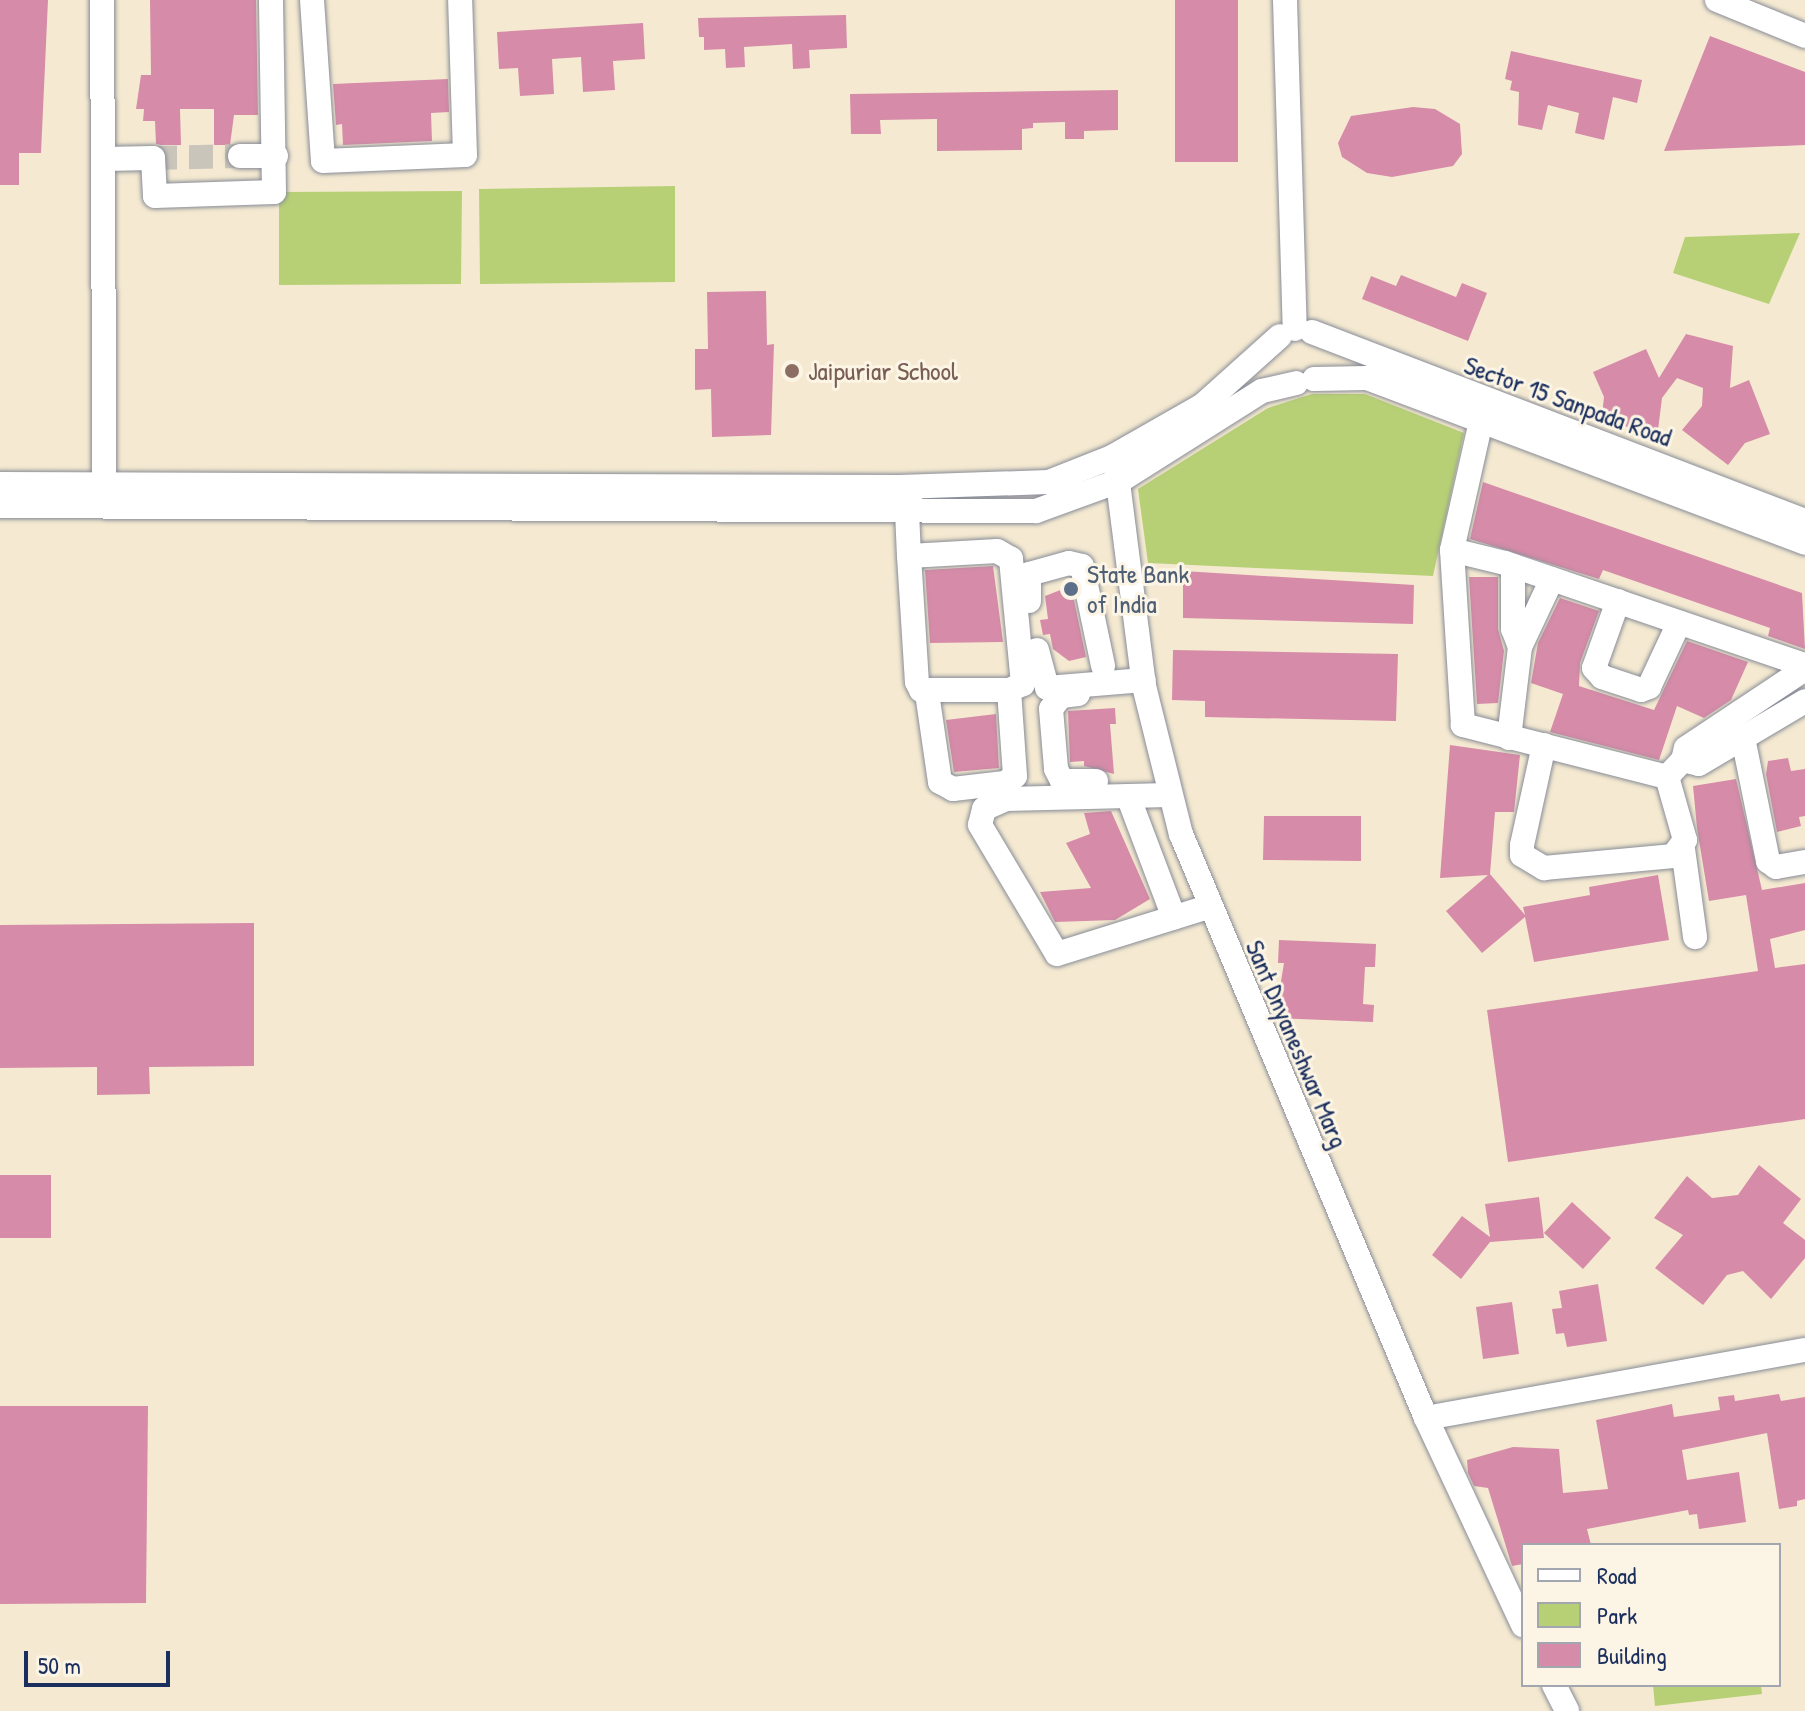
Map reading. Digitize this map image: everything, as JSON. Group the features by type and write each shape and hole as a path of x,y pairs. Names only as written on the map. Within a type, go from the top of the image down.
{"street":[{"path":"102,0 104,495"},
{"path":"104,159 153,158 155,196 274,192 276,156 271,0"},
{"path":"312,0 323,161 465,155 460,0"},
{"path":"1285,0 1296,332 1272,361 1280,376 1305,381 1326,355 1296,332"},
{"path":"1717,0 1805,36"},
{"path":"240,156 276,156"},
{"path":"0,484 104,495 1036,511 1117,469 1296,332"},
{"name":"Sector 15 Sanpada Road","path":"1296,332 1805,521"},
{"name":"Sector 15 Sanpada Road","path":"1117,469 1262,391 1305,381 1367,378 1805,543"},
{"path":"1481,421 1452,550 1460,717 1468,729 1675,769 1699,764 1805,701"},
{"path":"0,506 104,495 1015,486 1117,469"},
{"name":"Sant Dnyaneshwar Marg","path":"1117,469 1144,683 1167,787 1181,834 1208,907 1426,1418 1521,1621"},
{"path":"907,511 917,682 927,693 940,782 953,789 1005,783 1015,776 1009,690"},
{"path":"1452,550 1513,566 1805,667"},
{"path":"909,556 997,551 1011,559 1025,676 1023,684 1009,690 927,693"},
{"path":"1103,666 1082,566 1069,563 1029,574 1040,675 1047,688 1144,683"},
{"path":"1513,566 1513,629 1520,647"},
{"path":"1509,738 1520,647 1552,579"},
{"path":"1618,601 1594,668 1602,677 1641,690 1649,687 1679,623"},
{"path":"1695,937 1675,769 1686,748 1805,667"},
{"path":"1144,683 1061,696 1053,702 1056,769 1068,781 1167,787"},
{"path":"1743,738 1768,861 1776,867 1805,862"},
{"path":"1544,745 1522,845 1529,861 1544,868 1582,868 1673,856 1683,849"},
{"path":"1167,787 1128,796 1006,799 984,809 980,825 1057,954 1208,907"},
{"path":"1128,796 1174,918"},
{"path":"1147,846 1181,834"},
{"path":"1426,1418 1805,1350"},
{"path":"1555,1687 1567,1711"}],"green space":[{"path":"675,186 675,282 480,284 479,189"},
{"path":"462,191 461,284 279,285 279,192"},
{"path":"1800,233 1769,304 1673,273 1685,237"},
{"path":"1312,394 1365,394 1464,433 1433,576 1148,563 1138,489 1268,408"},
{"path":"1653,1687 1761,1687 1762,1694 1655,1706"}],"building":[{"path":"0,0 48,0 41,153 19,153 19,185 0,185"},
{"path":"150,0 256,0 258,115 234,115 230,145 214,145 214,109 180,109 181,145 161,145 156,144 155,121 143,121 144,109 136,109 141,75 151,75"},
{"path":"1175,0 1238,0 1238,162 1175,162"},
{"path":"846,15 847,48 809,50 810,68 793,69 792,44 744,47 745,67 726,68 725,49 704,50 704,37 699,37 698,18"},
{"path":"643,23 645,59 613,61 615,90 583,92 581,57 552,59 554,94 520,96 518,68 499,69 497,32"},
{"path":"1710,36 1805,72 1805,145 1664,151"},
{"path":"1511,51 1642,80 1637,103 1613,97 1604,140 1575,133 1579,113 1548,105 1542,130 1518,125 1519,92 1510,90 1512,81 1505,79"},
{"path":"448,79 449,112 431,113 432,141 343,145 342,124 336,125 333,84"},
{"path":"1118,90 1118,130 1084,131 1084,139 1065,139 1065,122 1033,123 1033,128 1022,129 1022,150 937,151 937,119 880,120 881,134 851,134 850,94"},
{"path":"1413,107 1435,109 1460,124 1462,154 1453,166 1392,177 1367,173 1342,157 1338,143 1351,116"},
{"path":"1401,275 1456,297 1462,283 1487,293 1468,341 1362,299 1371,276 1396,286"},
{"path":"766,291 767,345 774,344 771,435 712,437 711,389 695,390 695,349 708,349 707,292"},
{"path":"1686,334 1733,346 1730,388 1749,380 1770,434 1745,443 1728,465 1682,430 1702,406 1703,388 1677,378 1662,398 1658,430 1601,424 1604,397 1593,372 1646,349 1659,378"},
{"path":"1483,482 1802,593 1805,649 1768,636 1770,628 1603,570 1599,579 1470,539"},
{"path":"993,566 1003,642 930,643 925,570"},
{"path":"1183,571 1414,585 1413,624 1183,618"},
{"path":"1469,577 1498,577 1498,629 1504,651 1498,703 1477,704"},
{"path":"1071,586 1086,657 1069,661 1053,649 1050,634 1043,635 1040,620 1048,619 1045,596"},
{"path":"1560,598 1599,611 1580,663 1579,686 1654,710 1687,641 1748,662 1731,700 1704,718 1677,706 1659,760 1550,732 1563,694 1531,683 1538,643"},
{"path":"1173,650 1398,654 1396,721 1205,717 1205,701 1172,700"},
{"path":"1115,708 1116,724 1110,724 1114,774 1084,766 1084,761 1070,762 1068,711"},
{"path":"996,714 999,768 954,772 946,720"},
{"path":"1450,745 1520,755 1514,812 1495,812 1490,874 1525,915 1523,907 1590,895 1589,887 1658,875 1669,940 1534,962 1525,917 1482,953 1446,911 1488,875 1440,878"},
{"path":"1788,758 1791,771 1805,769 1805,816 1799,817 1801,826 1777,832 1766,774 1768,761"},
{"path":"1736,779 1762,890 1805,883 1805,930 1770,939 1775,968 1805,964 1805,1119 1508,1162 1487,1010 1758,971 1746,895 1709,901 1697,828 1693,786"},
{"path":"1111,811 1150,899 1115,920 1055,922 1040,892 1091,888 1066,843 1090,834 1084,813"},
{"path":"1264,816 1361,816 1361,861 1263,860"},
{"path":"254,923 254,1066 149,1067 150,1094 97,1095 97,1067 0,1068 0,925"},
{"path":"1279,940 1376,944 1375,967 1365,967 1363,1004 1374,1005 1373,1022 1275,1018 1284,963 1278,963"},
{"path":"1759,1165 1801,1199 1783,1223 1805,1240 1805,1258 1771,1299 1743,1271 1727,1275 1703,1305 1655,1268 1683,1235 1654,1218 1687,1176 1712,1198 1738,1195"},
{"path":"0,1175 51,1175 51,1238 0,1238"},
{"path":"1539,1197 1544,1238 1490,1242 1461,1279 1432,1255 1462,1216 1490,1237 1485,1204"},
{"path":"1572,1202 1611,1238 1583,1269 1544,1233"},
{"path":"1598,1284 1607,1341 1567,1347 1564,1333 1556,1334 1552,1309 1562,1308 1559,1291"},
{"path":"1512,1302 1519,1354 1483,1359 1476,1307"},
{"path":"1779,1394 1781,1401 1805,1397 1805,1499 1797,1501 1797,1506 1779,1509 1767,1433 1682,1450 1687,1480 1739,1472 1746,1522 1699,1529 1697,1514 1689,1515 1688,1510 1587,1529 1590,1543 1521,1543 1521,1564 1512,1566 1488,1488 1474,1486 1468,1473 1467,1460 1513,1447 1559,1449 1563,1493 1608,1489 1596,1420 1672,1404 1674,1417 1720,1410 1718,1397 1734,1395 1735,1401"},
{"path":"0,1406 148,1406 146,1603 0,1604"}],"tunnel":[{"path":"153,158 240,156"}],"place":[{"name":"Jaipuriar School","path":"792,371"},
{"name":"State Bank of India","path":"1071,589"}]}
